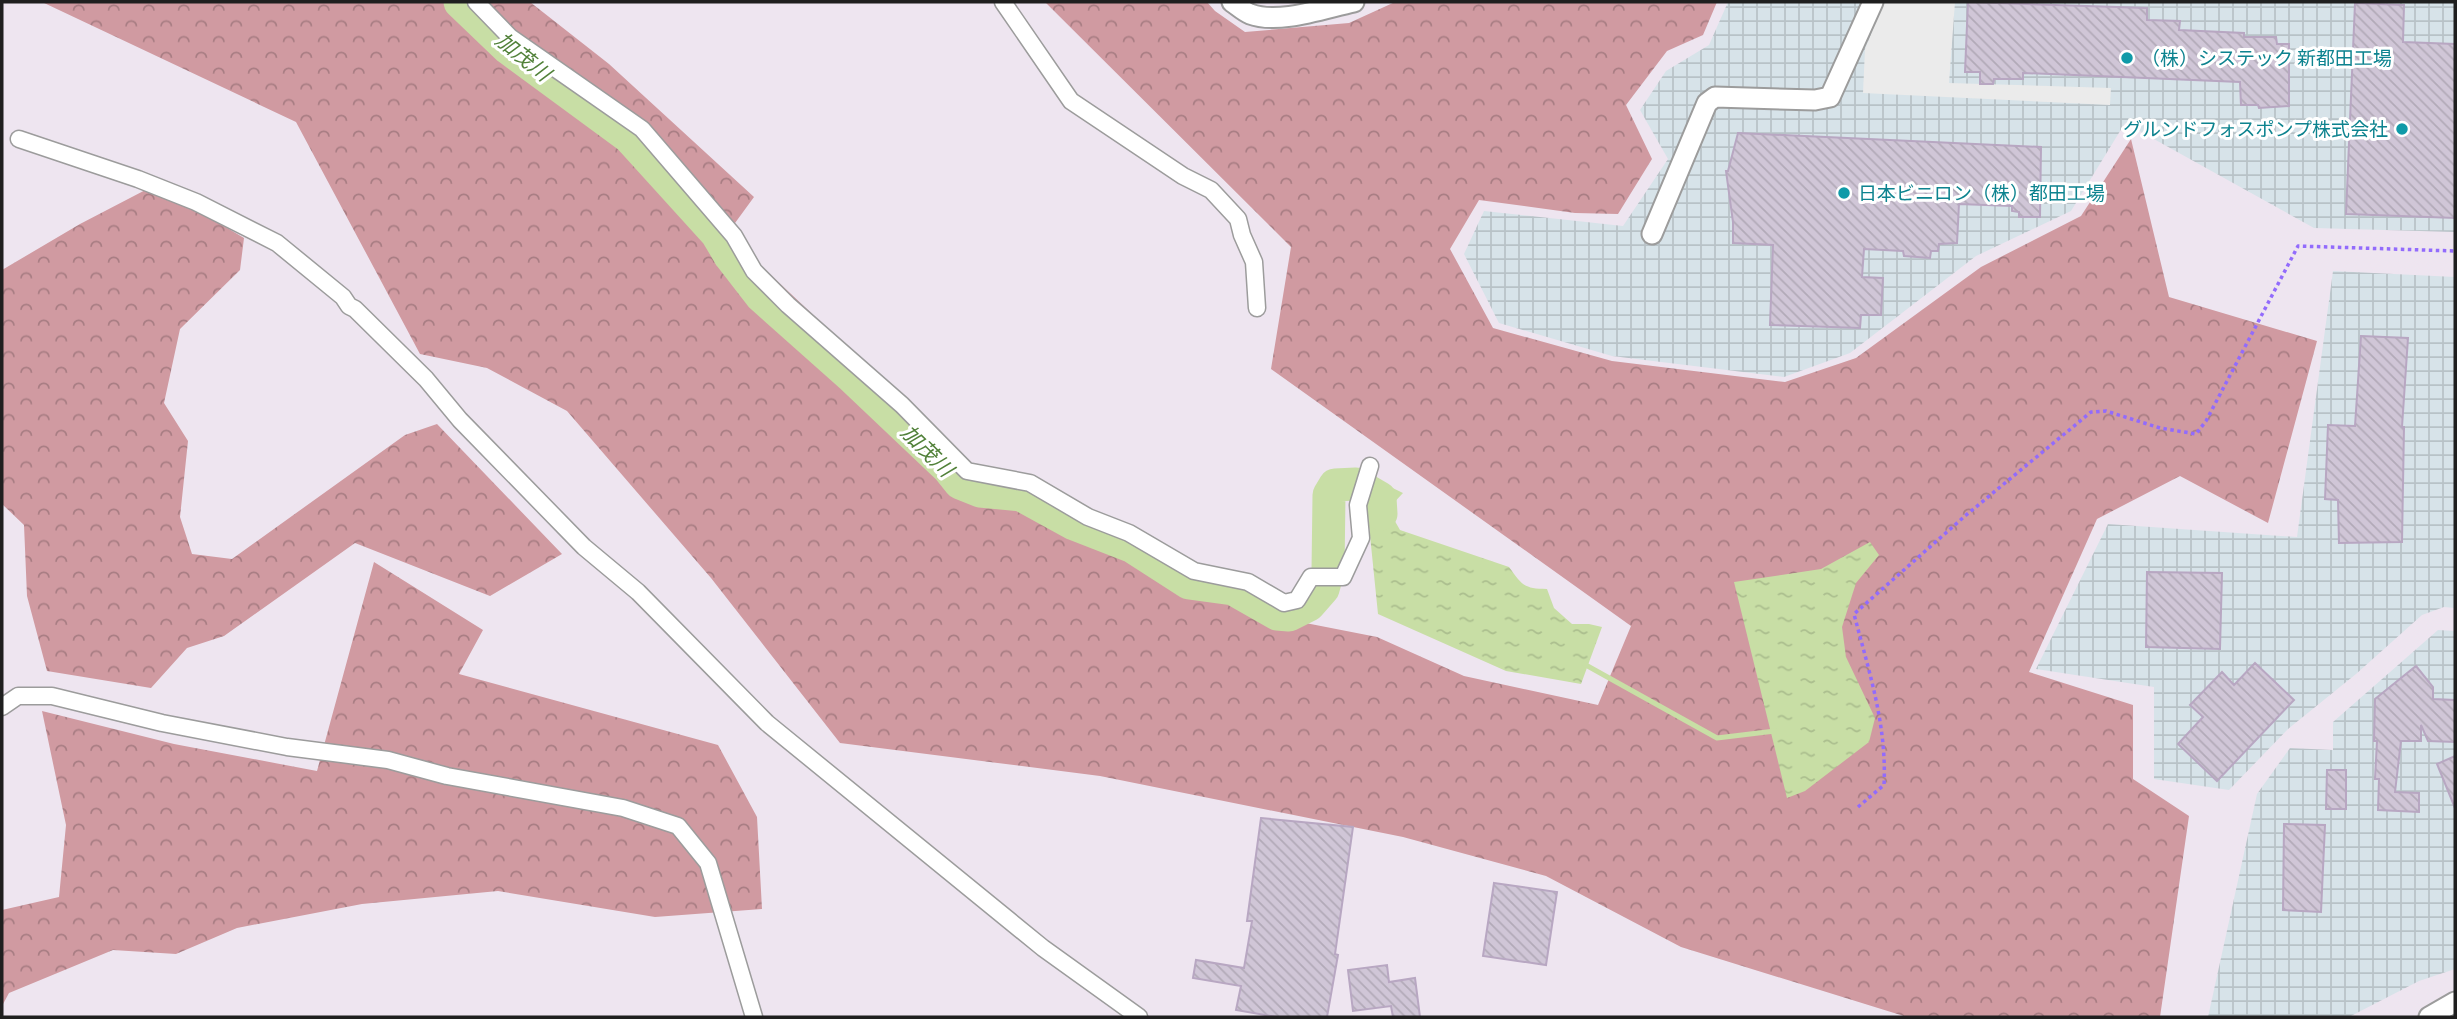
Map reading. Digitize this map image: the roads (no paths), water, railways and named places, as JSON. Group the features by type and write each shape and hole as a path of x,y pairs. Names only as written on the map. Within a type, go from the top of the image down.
{"street":[{"path":"475,2 510,37 642,129 734,236 754,271 788,305 902,405 967,471 1030,483 1088,517 1129,533 1194,571 1248,582 1284,603 1297,600 1311,578 1343,577 1361,538 1358,505 1370,466"},
{"path":"1003,2 1071,101 1184,176 1211,190 1238,219 1254,262 1257,308"},
{"path":"1232,2 1247,13 1273,17 1354,2"},
{"path":"1652,234 1707,103 1715,97 1815,100 1830,97 1873,2"},
{"path":"19,139 138,179 196,202 277,243 343,297 349,306 426,379 460,420 584,547 638,593 767,723 1043,948 1139,1017"},
{"path":"2,707 18,696 52,696 162,723 287,747 388,760 447,776 622,808 678,827 708,863 754,1017"},
{"path":"2429,1017 2455,1002"}],"water":[{"path":"1374,479 1403,493 1388,509 1400,530 1509,567 1524,585 1547,589 1554,608 1572,624 1602,627 1581,684 1506,671 1378,614 1367,506"},
{"path":"1870,542 1879,555 1856,583 1842,627 1846,657 1875,718 1869,742 1805,791 1787,798 1734,582 1821,569"}],"waterway":[{"name":"加茂川","path":"460,2 508,48 629,137 717,234 730,256 761,296 852,377 948,468 960,483 980,491 1021,495 1074,524 1133,547 1189,583 1233,589 1277,614 1289,615 1309,605 1323,589 1328,571 1329,495 1335,485 1356,484 1380,498 1381,514"},
{"path":"1584,664 1717,738 1775,731"}],"place":[{"name":"（株）システック 新都田工場","path":"2127,58"},
{"name":"グルンドフォスポンプ株式会社","path":"2402,129"},
{"name":"日本ビニロン（株）都田工場","path":"1844,193"}]}
